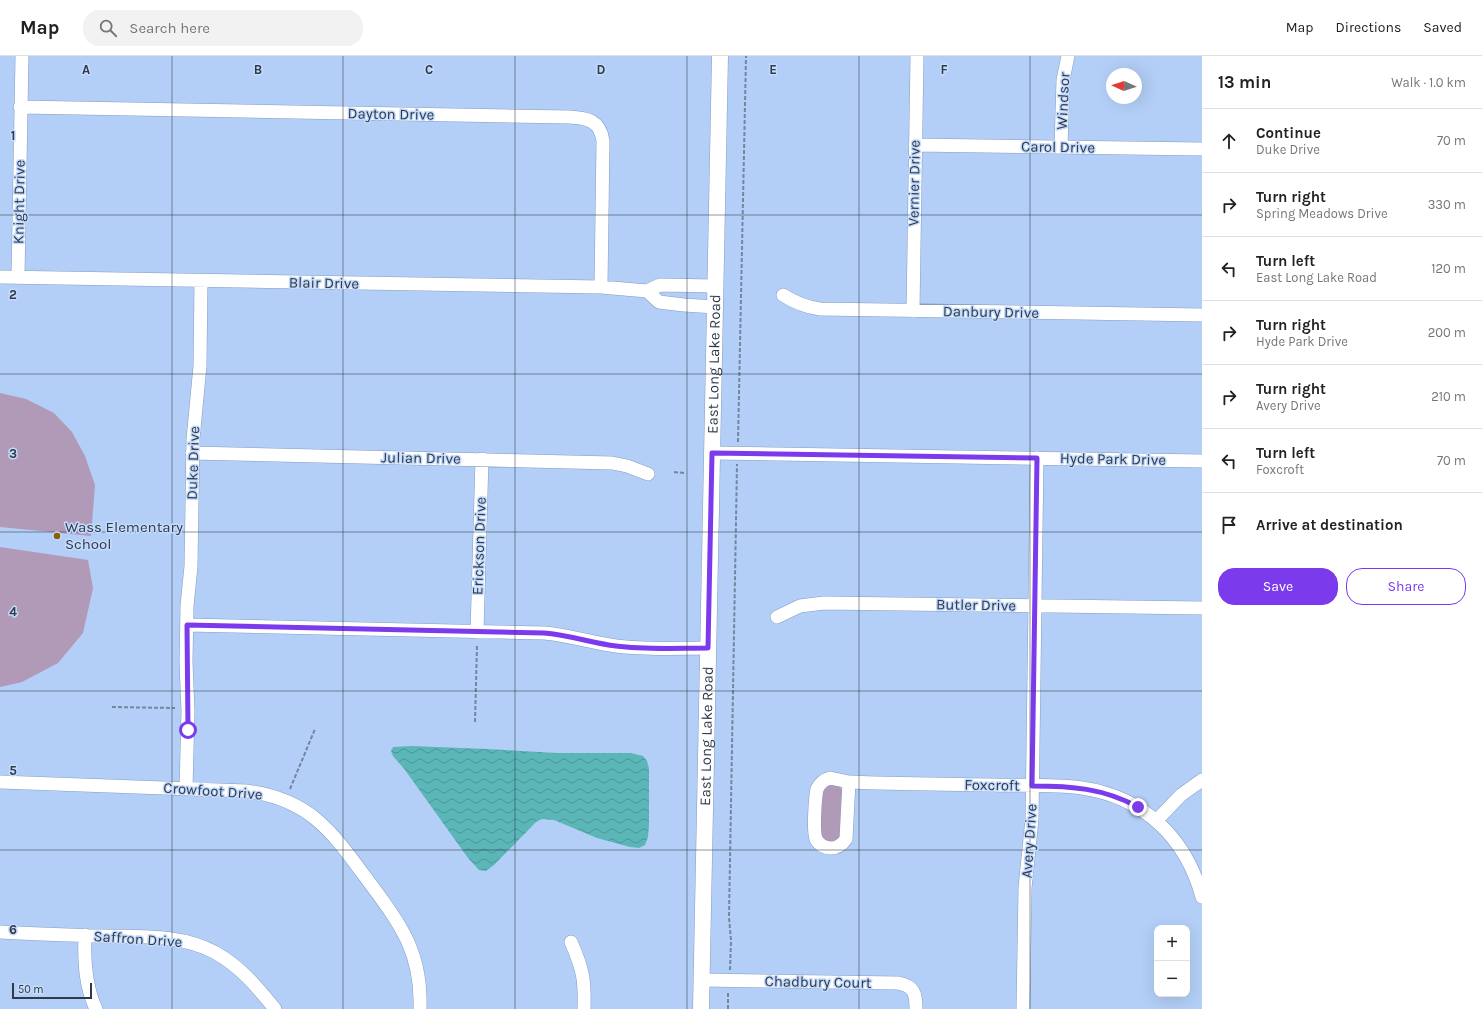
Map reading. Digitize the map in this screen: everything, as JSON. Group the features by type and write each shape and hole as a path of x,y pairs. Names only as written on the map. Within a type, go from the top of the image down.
{"main road":[{"name":"East Long Lake Road","path":"701,1009 720,56"}],"street":[{"name":"Knight Drive","path":"18,277 22,56"},
{"name":"Vernier Drive","path":"912,311 917,56"},
{"name":"Windsor","path":"1061,147 1062,87 1064,70 1068,56"},
{"name":"Dayton Drive","path":"20,107 561,117 587,119 596,124 600,130 603,141 601,287"},
{"name":"Carol Drive","path":"915,145 1202,149"},
{"name":"Blair Drive","path":"0,277 601,287 647,291 660,285 715,286"},
{"name":"Duke Drive","path":"186,788 188,711 186,676 187,625 191,566 192,453 200,366 201,281"},
{"path":"647,291 659,302 684,306 715,307"},
{"name":"Danbury Drive","path":"783,295 806,307 820,309 1202,315"},
{"name":"Julian Drive","path":"192,453 612,462 648,474"},
{"name":"Hyde Park Drive","path":"712,453 1202,461"},
{"name":"Avery Drive","path":"1023,1009 1025,902 1031,829 1037,458"},
{"name":"Erickson Drive","path":"477,632 482,459"},
{"name":"Butler Drive","path":"777,617 800,606 824,603 1202,608"},
{"path":"187,625 558,634 623,647 708,648"},
{"name":"Foxcroft","path":"849,782 846,839 835,848 824,847 816,839 814,831 817,789 820,784 830,778 849,782 1065,786 1101,792 1128,802 1138,807 1156,821 1172,836 1184,853 1193,870 1202,897"},
{"path":"1156,821 1181,795 1202,780"},
{"name":"Crowfoot Drive","path":"0,782 246,791 271,795 294,804 318,820 328,829 342,845 393,915 406,938 416,964 420,990 420,1009"},
{"name":"Saffron Drive","path":"0,932 160,938 188,942 201,946 220,956 243,972 275,1009"},
{"path":"85,935 86,973 96,1009"},
{"path":"571,942 582,971 585,991 584,1009"},
{"name":"Chadbury Court","path":"702,980 898,982 912,988 915,995 916,1009"}],"path":[{"path":"738,443 746,56"},
{"path":"730,970 731,941 729,909 737,465"},
{"path":"674,472 684,473"},
{"path":"475,722 477,645"},
{"path":"112,707 175,708"},
{"path":"290,789 315,729"},
{"path":"728,993 728,1009"}],"shaded area":[{"path":"0,393 26,399 54,413 72,432 85,456 95,485 91,536 0,527"},
{"path":"0,547 88,560 93,588 83,633 58,663 22,682 0,687"},
{"path":"827,784 839,786 843,791 840,838 832,843 821,838 820,792"}],"water":[{"path":"412,746 557,753 631,753 643,756 647,761 649,768 649,825 648,837 645,845 639,848 630,847 597,838 554,820 542,819 536,822 494,865 486,871 479,870 468,858 405,770 393,756 391,751 393,747"}],"place":[{"name":"Wass Elementary School","path":"57,536"}],"route":[{"path":"188,730 186,676 187,625 544,633 572,636 603,644 623,647 708,648 712,453 1037,458 1032,786 1065,786 1083,788 1115,796 1138,807"}]}
